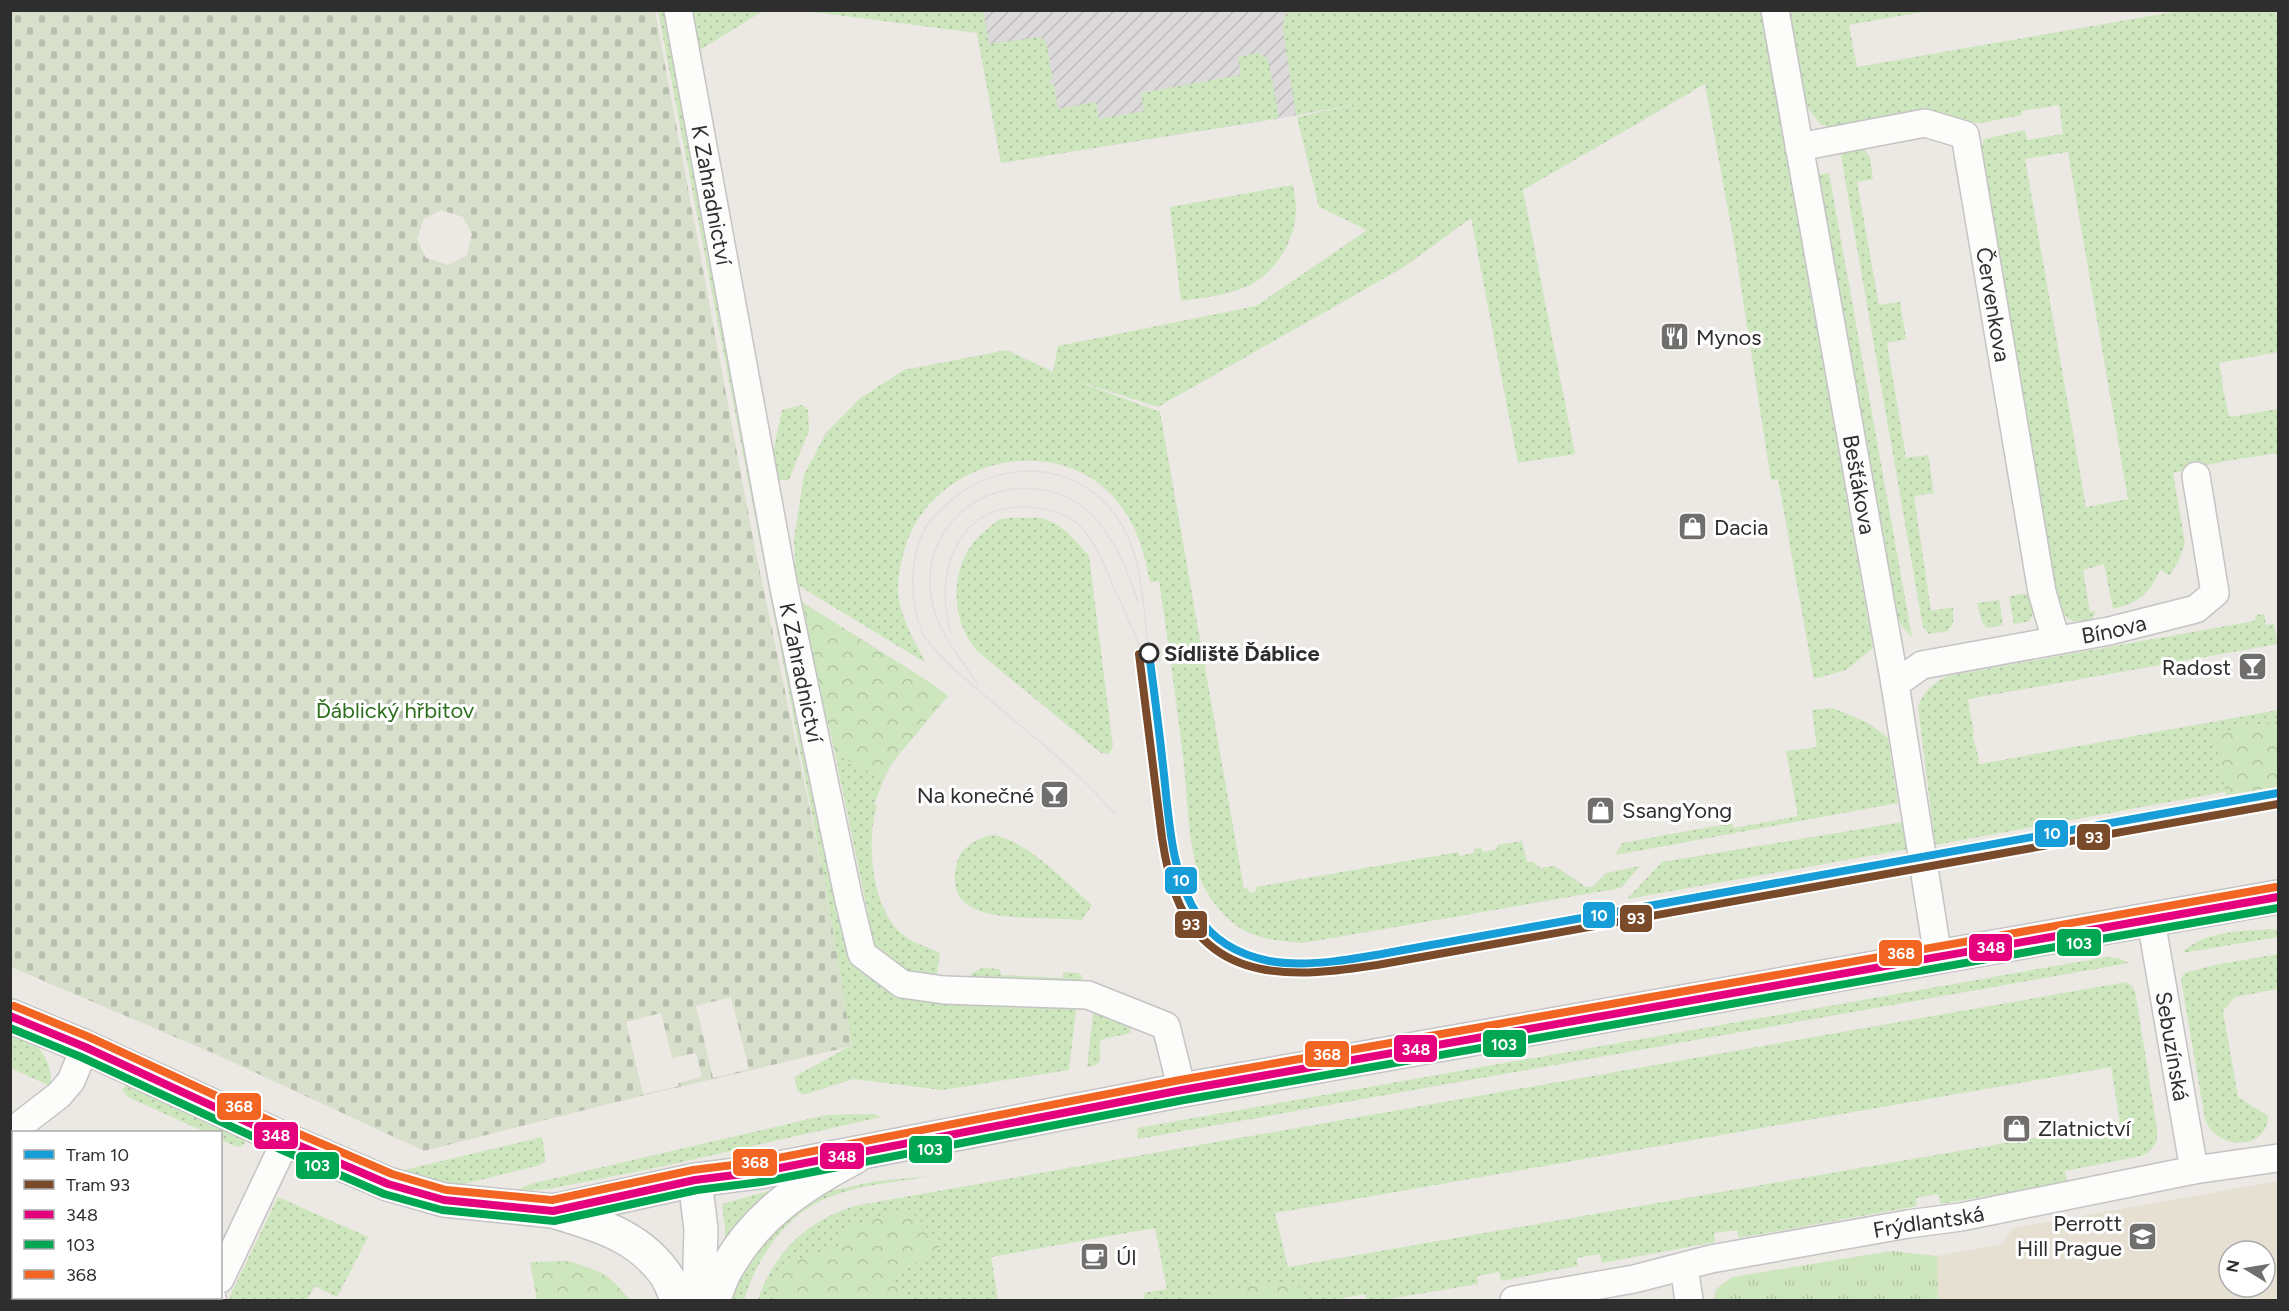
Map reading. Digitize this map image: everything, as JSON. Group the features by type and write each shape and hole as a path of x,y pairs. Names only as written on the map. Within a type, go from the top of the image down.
{"main road":[{"path":"553,1211 695,1180 759,1172 1182,1090 2278,897"},
{"path":"10,1016 86,1047 286,1140 388,1184 457,1202 553,1211 610,1229 644,1251 664,1272 678,1300"},
{"path":"713,1300 727,1268 751,1232 777,1206 816,1177 868,1150"},
{"path":"695,1180 701,1214 699,1300"}],"street":[{"name":"K Zahradnictví","path":"678,10 783,583 862,954 902,984 944,990 1088,995 1166,1026 1182,1090"},
{"name":"Bešťákova","path":"1775,10 1894,684 1938,957"},
{"name":"Červenkova","path":"1799,147 1925,123 1965,135 2042,592 2056,640"},
{"name":"Bínova","path":"1894,684 1922,665 2109,632 2196,609 2215,593 2196,476"},
{"name":"Sebuzínská","path":"2151,920 2194,1170"},
{"path":"10,1132 59,1095 71,1081 86,1047"},
{"path":"222,1276 286,1140"},
{"name":"Frýdlantská","path":"1514,1300 1684,1267 1711,1259 1908,1224 1961,1217 2194,1170 2278,1158"},
{"path":"1684,1267 1689,1300"}],"shaded area":[{"path":"973,11 1411,11 1427,90 1288,117 1001,163"},
{"name":"Perrott Hill Prague","path":"2278,1181 2278,1300 1938,1300 1937,1256 2002,1244 2013,1228"}],"green space":[{"path":"693,10 763,11 700,50"},
{"path":"1795,10 1929,11 1849,25 1857,67 2179,11 2278,11 2278,352 2219,363 2229,417 2278,409 2278,453 2226,461 2173,473 2185,543 2170,575 2160,570 2152,586 2136,600 2113,609 2104,564 2083,570 2090,612 2096,611 2091,623 2069,619 2056,601 1978,159 1984,139 2025,130 2027,140 2063,134 2059,105 2022,111 2022,115 1981,123 1955,121 1838,128 1821,125 1806,106 1789,14","holes":["2068,152 2128,499 2086,507 2025,159"]},
{"name":"Ďáblický hřbitov","path":"10,11 655,11 754,544 823,871 852,1046 612,1103 424,1151 215,1054 11,967","holes":["441,210 463,217 472,234 467,255 448,265 426,258 417,240 423,220","731,997 749,1069 713,1078 696,1006","661,1013 672,1058 696,1053 702,1077 678,1083 679,1086 643,1094 626,1022"]},
{"path":"658,11 667,11 866,970 1077,1002 1069,1070 942,1090 853,1079 803,1095 798,1091 794,1077 852,1045 823,871"},
{"path":"805,11 983,11 989,44 1040,37 1046,42 1050,62 1048,65 1050,65 1053,79 1049,81 1050,84 1054,84 1058,109 1096,102 1099,119 1144,111 1141,93 1241,75 1238,57 1258,53 1268,59 1279,118 1001,163 977,33"},
{"path":"1289,11 1761,11 1873,648 1846,670 1814,679 1778,479 1771,480 1735,248 1705,84 1523,190 1575,454 1518,463 1471,218 1404,267 1158,407 1074,380 1160,412 1244,889 1248,888 1250,893 1256,891 1256,887 1458,852 1459,856 1474,853 1474,849 1481,848 1483,852 1497,849 1497,845 1522,841 1527,862 1533,862 1540,868 1555,866 1586,887 1592,887 1606,873 1640,866 1621,888 1303,943 1274,940 1241,929 1212,900 1197,869 1190,832 1178,714 1159,581 1150,582 1136,533 1121,506 1096,481 1066,466 1033,461 1000,464 968,475 940,493 918,519 904,551 898,595 907,625 926,663 796,584 794,539 804,475 826,433 859,399 904,370 1007,350 1053,372 1058,346 1256,306 1367,230 1319,207 1297,117 1367,102 1296,115 1283,31 1284,17"},
{"path":"1840,150 1865,150 1870,157 1873,179 1857,182 1879,305 1900,302 1906,339 1887,343 1906,458 1928,455 1934,493 1914,496 1931,611 1953,607 1953,623 1948,631 1929,634 1923,627"},
{"path":"1829,173 1912,637 1897,618 1817,175"},
{"path":"1293,185 1296,206 1294,224 1287,246 1274,266 1256,282 1246,287 1181,301 1170,207"},
{"path":"802,405 808,410 809,430 789,480 778,480 773,453 782,410"},
{"path":"1037,518 1059,526 1089,556 1113,747 1109,754 1101,753 977,651 961,622 957,606 959,573 964,557 973,543 999,520"},
{"path":"2032,593 2033,613 2030,621 2014,624 2009,596"},
{"path":"799,600 948,696 892,763 884,779 835,754"},
{"path":"1999,600 2003,625 1987,628 1982,622 1977,603"},
{"path":"2264,614 2266,625 2274,624 2278,644 1968,699 1970,710 1968,711 1979,759 1977,762 1980,764 2278,710 2278,782 1935,845 1918,707 1929,688 1937,682 1947,676 2254,621 2257,615"},
{"path":"1833,708 1870,724 1888,738 1898,803 1615,855 1622,843 1732,823 1734,828 1798,816 1786,751 1817,747 1812,710"},
{"path":"2278,721 2278,787 2226,795 2214,733"},
{"path":"835,754 884,779 874,804 877,806 872,839 874,876 885,912 894,926 906,937 940,953 936,979 903,974 875,948"},
{"path":"1902,822 1908,849 1627,899 1662,862"},
{"path":"992,835 1005,838 1032,853 1092,905 1082,920 1004,916 977,910 967,904 959,895 955,883 958,860 969,845"},
{"path":"2278,929 2278,937 2182,953 2191,945 2214,935"},
{"path":"2278,954 2278,989 2235,997 2223,1011 2238,1097 2268,1116 2266,1127 2260,1136 2241,1143 2230,1141 2219,1137 2205,1119 2181,979 2184,973 2215,965"},
{"path":"2106,957 2118,958 2129,963 1138,1139 1137,1128"},
{"path":"983,968 1000,969 1001,975 1063,978 1063,972 1079,973 1082,976 1081,983 966,981 973,972"},
{"path":"2126,982 2135,991 2157,1128 2157,1141 2149,1152 2141,1156 2065,1171 2067,1182 1941,1204 1938,1194 1916,1198 1917,1206 1739,1238 1737,1230 1714,1233 1715,1242 1602,1263 1600,1254 1577,1258 1578,1266 1501,1281 1499,1272 1477,1276 1478,1284 1383,1300 1367,1300 1365,1294 1343,1298 1343,1300 1145,1300 1144,1293 1167,1289 1155,1228 991,1257 998,1300 758,1300 773,1267 796,1239 825,1219 859,1205","holes":["2111,1067 2120,1123 1288,1267 1275,1213"]},
{"path":"1094,1006 1129,1022 1131,1033 1100,1040 1100,1061 1096,1065 1087,1067"},
{"path":"11,1033 33,1043 41,1052 50,1069 50,1086 11,1068"},
{"path":"126,1085 134,1086 244,1137 246,1141 242,1146 237,1147 222,1140 222,1131 203,1131 128,1097 122,1090"},
{"path":"875,1114 881,1117 664,1166 549,1189 515,1191 530,1184 826,1115"},
{"path":"542,1137 546,1161 540,1165 456,1186 400,1171"},
{"path":"931,1176 856,1189 832,1196 801,1213 776,1238 766,1252 744,1300 732,1300 741,1272 764,1234 824,1192 878,1181"},
{"path":"779,1188 725,1251 722,1204"},
{"path":"278,1197 368,1237 337,1297 315,1286 307,1300 228,1300"},
{"path":"909,1209 943,1244 890,1281 915,1300 773,1300 769,1288 783,1264 838,1248 839,1229"},
{"path":"1892,1251 1937,1256 1938,1300 1713,1300 1716,1289 1732,1277"},
{"path":"568,1261 603,1274 616,1284 630,1300 537,1300 530,1262"},
{"path":"1279,1282 1302,1288 1307,1300 1175,1300"}],"tram line":[{"path":"1115,814 1064,763 951,666 924,636 915,608 913,581 916,554 927,525 949,502 971,487 994,476 1019,472 1044,472 1067,478 1089,489 1108,506 1131,543 1142,589 1149,653"},
{"path":"978,684 941,627 933,606 930,580 934,555 943,534 958,516 976,501 998,492 1022,488 1053,492 1079,504 1097,520 1112,541 1138,602"},
{"path":"951,634 946,609 946,585 950,563 958,542 971,526 988,514 1010,508 1037,508 1054,512 1075,521 1095,547 1137,640 1154,695"},
{"name":"10","path":"1149,653 1172,844 1189,899 1204,925 1220,940 1238,951 1269,961 1331,962 1375,955 2278,793"},
{"name":"93","path":"1139,654 1162,838 1176,896 1191,925 1211,946 1234,961 1260,969 1317,972 1377,965 2278,804"}],"transit line":[{"name":"368","path":"14,1006 89,1037 290,1130 392,1174 446,1190 552,1200 693,1170 757,1162 1180,1080 2276,887"},
{"name":"348","path":"10,1016 85,1047 286,1140 388,1184 444,1200 553,1211 695,1180 759,1172 1182,1090 2278,897"},
{"name":"103","path":"10,1028 81,1057 282,1150 384,1194 442,1210 554,1221 697,1190 761,1182 1184,1100 2278,908"}],"place":[{"name":"Mynos","path":"1675,337"},
{"name":"Dacia","path":"1693,527"},
{"name":"Sídliště Ďáblice","path":"1149,653"},
{"name":"Radost","path":"2252,667"},
{"name":"Na konečné","path":"1055,795"},
{"name":"SsangYong","path":"1601,810"},
{"name":"Zlatnictví","path":"2017,1128"},
{"name":"Perrott Hill Prague","path":"2143,1236"},
{"name":"Úl","path":"1095,1257"}]}
